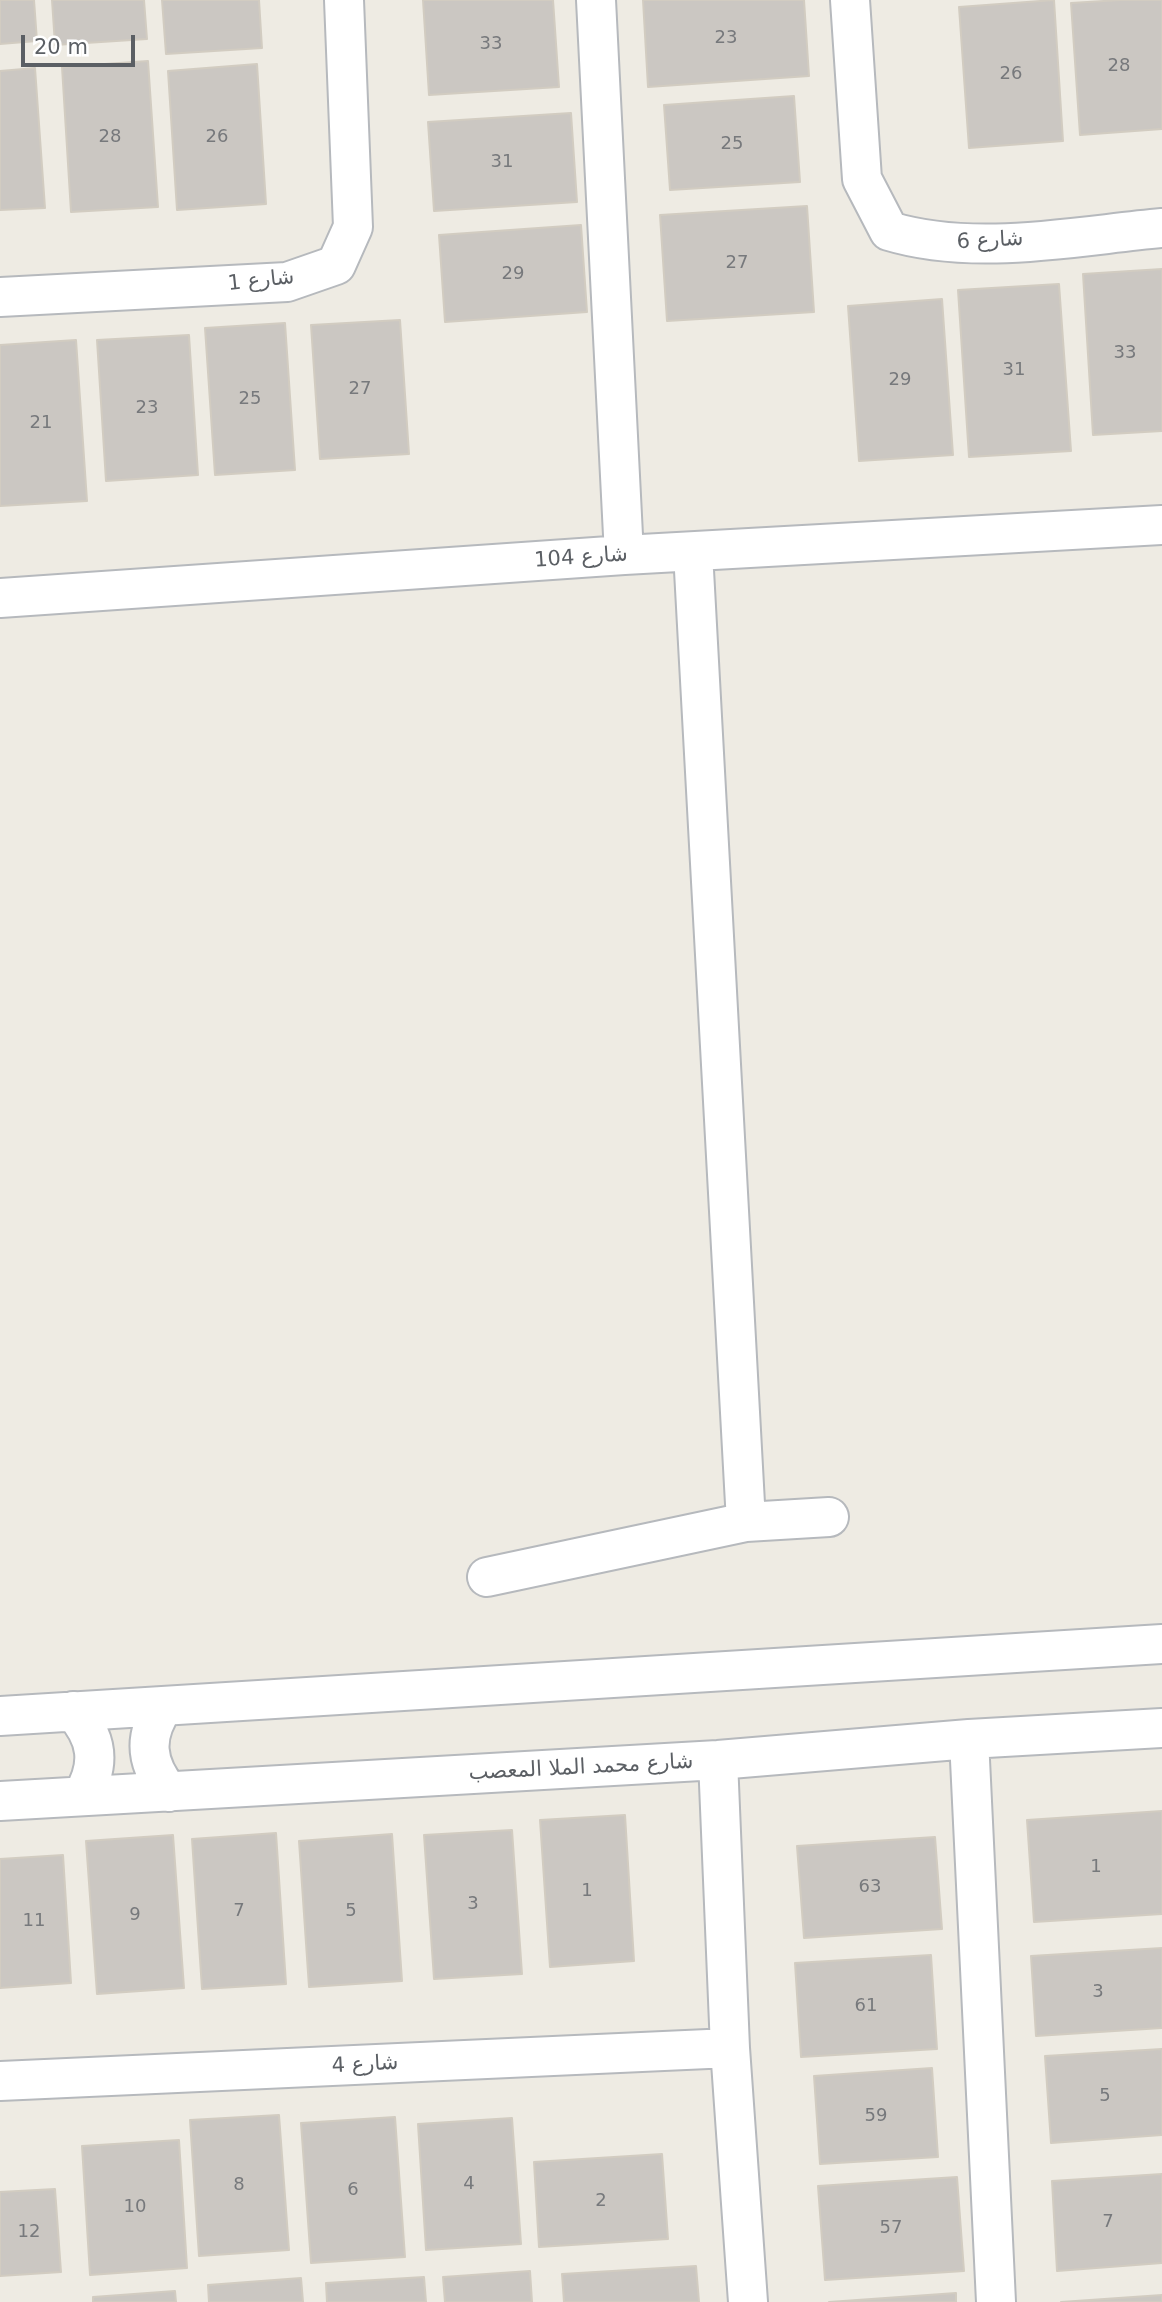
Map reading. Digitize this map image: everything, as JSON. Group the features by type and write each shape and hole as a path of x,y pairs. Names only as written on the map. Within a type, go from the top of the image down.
{"street":[{"name":"شارع 1","path":"0,297 288,282 336,265 353,227 344,0"},
{"path":"596,0 624,555"},
{"name":"شارع 6","path":"850,0 862,179 889,231 918,240 964,246 1162,228"},
{"name":"شارع 104","path":"0,598 624,555 1162,525"},
{"path":"693,552 746,1522"},
{"path":"487,1577 746,1522 829,1517"},
{"path":"0,1716 1162,1644"},
{"path":"164,1706 153,1722 148,1740 149,1759 156,1777 169,1792"},
{"path":"73,1712 86,1725 94,1743 96,1762 92,1780 82,1796"},
{"name":"شارع محمد الملا المعصب","path":"0,1801 718,1760 969,1739 1162,1728"},
{"path":"969,1739 996,2302"},
{"path":"718,1760 730,2048 748,2302"},
{"name":"شارع 4","path":"0,2081 730,2048"}],"building":[{"path":"0,0 34,0 37,41 0,44"},
{"path":"52,0 144,0 147,39 55,45"},
{"path":"162,0 259,0 262,48 166,54"},
{"path":"423,0 553,0 559,87 429,95"},
{"path":"643,0 804,0 809,76 648,87"},
{"path":"1054,0 1063,141 969,148 959,7"},
{"path":"1162,0 1162,129 1080,135 1071,3"},
{"path":"148,61 158,207 71,212 62,67"},
{"path":"257,64 266,204 177,210 168,71"},
{"path":"35,68 45,208 0,210 0,71"},
{"path":"794,96 800,182 670,190 664,105"},
{"path":"571,113 577,202 434,211 428,122"},
{"path":"807,206 814,312 667,321 660,215"},
{"path":"581,225 587,312 445,322 439,235"},
{"path":"1162,269 1162,431 1093,435 1083,274"},
{"path":"1059,284 1071,451 969,457 958,290"},
{"path":"942,299 953,455 859,461 848,306"},
{"path":"400,320 409,454 320,459 311,325"},
{"path":"285,323 295,470 215,475 205,328"},
{"path":"189,335 198,475 106,481 97,340"},
{"path":"76,340 87,501 0,506 0,345"},
{"path":"1162,1811 1162,1914 1034,1922 1027,1820"},
{"path":"625,1815 634,1961 550,1967 540,1820"},
{"path":"512,1830 522,1974 434,1979 424,1835"},
{"path":"276,1833 286,1984 202,1989 192,1839"},
{"path":"392,1834 402,1981 309,1987 299,1841"},
{"path":"173,1835 184,1988 97,1994 86,1841"},
{"path":"935,1837 942,1929 804,1938 797,1846"},
{"path":"63,1855 71,1983 0,1988 0,1859"},
{"path":"1162,1948 1162,2028 1036,2036 1031,1956"},
{"path":"931,1955 937,2049 801,2057 795,1963"},
{"path":"1162,2049 1162,2135 1051,2143 1045,2056"},
{"path":"932,2068 938,2157 820,2164 814,2076"},
{"path":"279,2115 289,2250 199,2256 190,2120"},
{"path":"395,2117 405,2257 311,2263 301,2123"},
{"path":"512,2118 521,2244 426,2250 418,2124"},
{"path":"179,2140 187,2268 90,2275 82,2146"},
{"path":"662,2154 668,2239 539,2247 534,2162"},
{"path":"1162,2174 1162,2263 1057,2271 1052,2181"},
{"path":"957,2177 964,2271 825,2280 818,2186"},
{"path":"55,2189 61,2272 0,2276 0,2192"},
{"path":"696,2266 699,2302 564,2302 562,2274"},
{"path":"530,2271 532,2302 445,2302 443,2277"},
{"path":"424,2277 426,2302 327,2302 326,2283"},
{"path":"301,2278 303,2302 209,2302 208,2285"},
{"path":"175,2291 176,2302 93,2302 93,2297"},
{"path":"956,2293 956,2302 829,2302"},
{"path":"1162,2295 1162,2302 1061,2302"}]}
